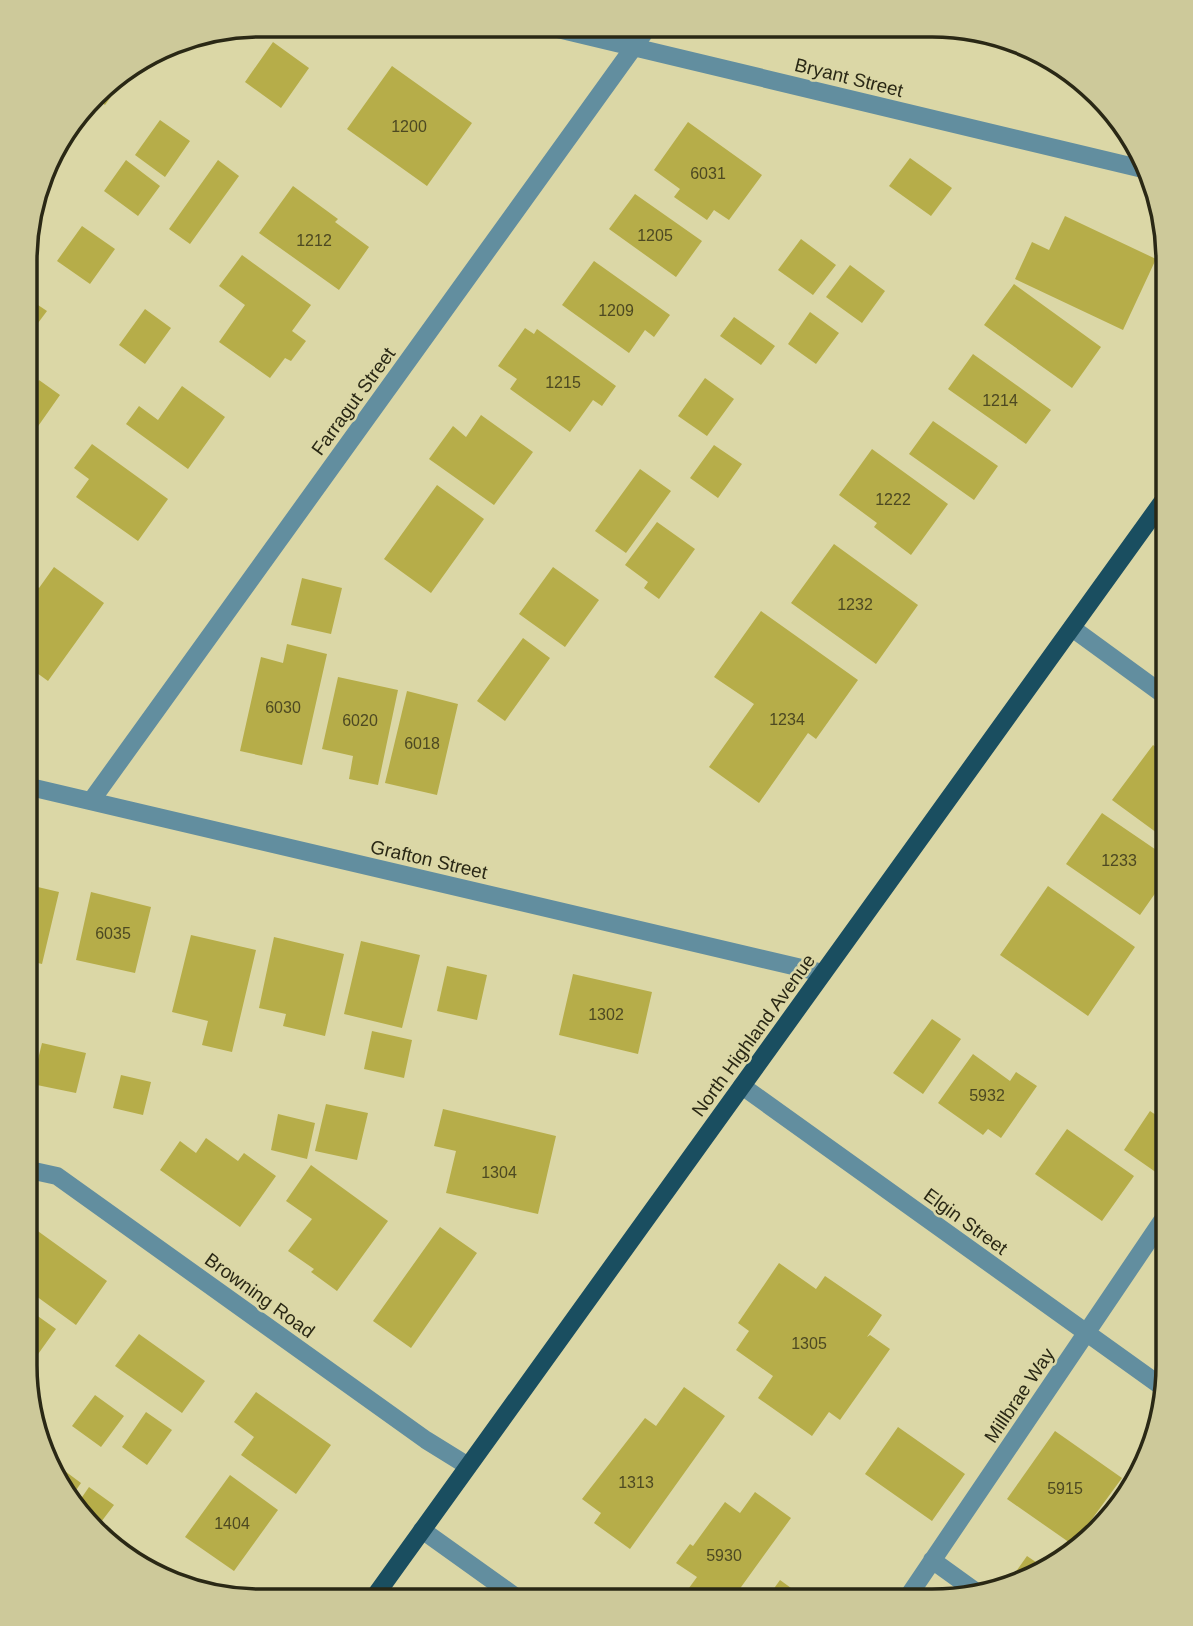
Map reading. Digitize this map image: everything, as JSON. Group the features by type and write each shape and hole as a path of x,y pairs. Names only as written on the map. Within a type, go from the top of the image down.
{"main road":[{"name":"North Highland Avenue","path":"380,1589 1156,511"}],"street":[{"name":"Bryant Street","path":"592,37 1135,167"},
{"name":"Farragut Street","path":"91,802 641,37"},
{"path":"1072,628 1156,689"},
{"name":"Grafton Street","path":"37,789 823,973"},
{"name":"Elgin Street","path":"742,1086 1156,1382"},
{"name":"Browning Road","path":"37,1172 57,1176 426,1440 468,1466"},
{"name":"Millbrae Way","path":"913,1589 1156,1230"},
{"path":"422,1530 505,1589"},
{"path":"932,1560 968,1586"}],"building":[{"path":"273,42 309,68 281,108 245,82"},
{"path":"392,66 472,123 427,186 347,129"},
{"path":"116,90 105,105 102,103"},
{"path":"160,120 190,141 165,177 135,155"},
{"path":"688,122 762,175 729,220 714,210 707,220 674,197 680,189 654,170"},
{"path":"910,158 952,188 931,216 889,186"},
{"path":"126,160 160,186 138,216 104,191"},
{"path":"218,160 239,176 190,244 169,229"},
{"path":"293,186 338,219 335,222 369,247 339,290 259,233"},
{"path":"635,194 702,241 676,277 609,229"},
{"path":"1065,216 1156,259 1123,330 1015,279 1032,242 1049,250"},
{"path":"82,226 115,249 90,284 57,261"},
{"path":"801,239 836,265 813,295 778,270"},
{"path":"242,255 311,305 292,331 306,341 291,361 285,358 270,378 219,342 245,305 219,286"},
{"path":"594,261 670,315 654,337 645,330 629,353 562,305"},
{"path":"850,265 885,291 862,323 826,297"},
{"path":"1014,284 1101,347 1072,388 984,325"},
{"path":"37,304 47,311 37,324"},
{"path":"145,309 171,328 145,364 119,345"},
{"path":"810,312 839,333 816,364 788,344"},
{"path":"734,317 775,346 761,365 720,336"},
{"path":"525,328 534,334 537,329 616,386 602,406 593,400 570,432 510,389 517,379 498,366"},
{"path":"973,354 1051,410 1026,444 948,389"},
{"path":"705,378 734,399 707,436 678,416"},
{"path":"39,380 60,395 37,428"},
{"path":"182,386 225,417 188,469 126,424 139,406 158,420"},
{"path":"481,415 533,452 494,505 429,459 453,426 466,437"},
{"path":"933,421 998,466 974,500 909,454"},
{"path":"92,444 168,499 138,541 76,497 89,479 74,468"},
{"path":"714,445 742,464 718,498 690,478"},
{"path":"872,449 948,504 911,555 874,527 877,523 839,495"},
{"path":"640,469 671,491 626,553 595,531"},
{"path":"437,485 484,519 431,593 384,559"},
{"path":"657,522 695,549 659,599 644,588 648,582 625,565"},
{"path":"834,544 918,605 876,664 791,603"},
{"path":"54,567 104,603 48,681 37,673 37,586 39,588"},
{"path":"553,567 599,600 565,647 519,614"},
{"path":"302,578 342,588 331,634 291,625"},
{"path":"761,611 858,680 816,739 808,733 759,803 709,767 754,704 714,677"},
{"path":"523,638 550,658 505,721 477,701"},
{"path":"287,644 327,654 302,765 240,751 261,657 283,663"},
{"path":"338,677 398,690 378,785 349,779 353,756 322,749"},
{"path":"407,691 458,704 437,795 385,783"},
{"path":"1153,745 1156,747 1156,832 1112,800"},
{"path":"1102,813 1156,850 1156,892 1140,915 1066,864"},
{"path":"1048,886 1135,947 1088,1016 1000,955"},
{"path":"37,887 59,892 42,964 37,963"},
{"path":"91,892 151,907 135,973 76,960"},
{"path":"191,935 256,950 232,1052 202,1045 208,1021 172,1012"},
{"path":"274,937 344,954 325,1036 283,1026 286,1014 259,1008"},
{"path":"361,941 420,955 402,1028 344,1014"},
{"path":"447,966 487,975 477,1020 437,1011"},
{"path":"573,974 652,992 638,1054 559,1035"},
{"path":"932,1019 961,1039 923,1094 893,1073"},
{"path":"372,1031 412,1040 404,1078 364,1069"},
{"path":"42,1043 86,1053 76,1093 37,1085 37,1064"},
{"path":"973,1054 1010,1081 1016,1072 1037,1086 1001,1138 988,1129 983,1135 938,1103"},
{"path":"121,1075 151,1082 143,1115 113,1108"},
{"path":"326,1104 368,1113 357,1160 315,1151"},
{"path":"443,1109 556,1136 538,1214 446,1193 456,1151 434,1146"},
{"path":"1150,1111 1156,1115 1156,1172 1124,1150"},
{"path":"278,1114 315,1123 307,1159 271,1150"},
{"path":"1067,1129 1134,1176 1102,1221 1035,1174"},
{"path":"206,1138 238,1161 244,1153 276,1176 240,1227 160,1170 180,1141 196,1153"},
{"path":"311,1165 388,1221 337,1291 311,1272 314,1269 288,1251 312,1219 286,1201"},
{"path":"440,1227 477,1253 411,1348 373,1321"},
{"path":"37,1230 107,1281 76,1325 37,1297"},
{"path":"779,1263 816,1289 825,1276 882,1315 867,1337 870,1335 890,1349 840,1420 829,1412 812,1436 758,1398 773,1376 736,1350 749,1331 738,1323"},
{"path":"37,1316 56,1329 37,1356"},
{"path":"139,1334 205,1381 182,1413 115,1366"},
{"path":"684,1387 725,1416 630,1549 594,1523 601,1513 582,1499 645,1418 656,1426"},
{"path":"256,1392 331,1445 296,1494 241,1455 254,1437 234,1422"},
{"path":"95,1395 124,1416 101,1447 72,1426"},
{"path":"146,1412 172,1430 147,1465 122,1447"},
{"path":"898,1427 965,1474 932,1521 865,1474"},
{"path":"1055,1431 1122,1478 1084,1530 1069,1542 1007,1499"},
{"path":"63,1470 81,1483 75,1491"},
{"path":"230,1475 278,1510 234,1571 185,1537"},
{"path":"89,1487 114,1505 101,1522 81,1499"},
{"path":"755,1492 791,1518 740,1589 690,1589 697,1577 676,1563 690,1544 693,1546 725,1502 740,1513"},
{"path":"1027,1556 1037,1563 1031,1566 1015,1572"},
{"path":"780,1580 792,1589 774,1589"}]}
